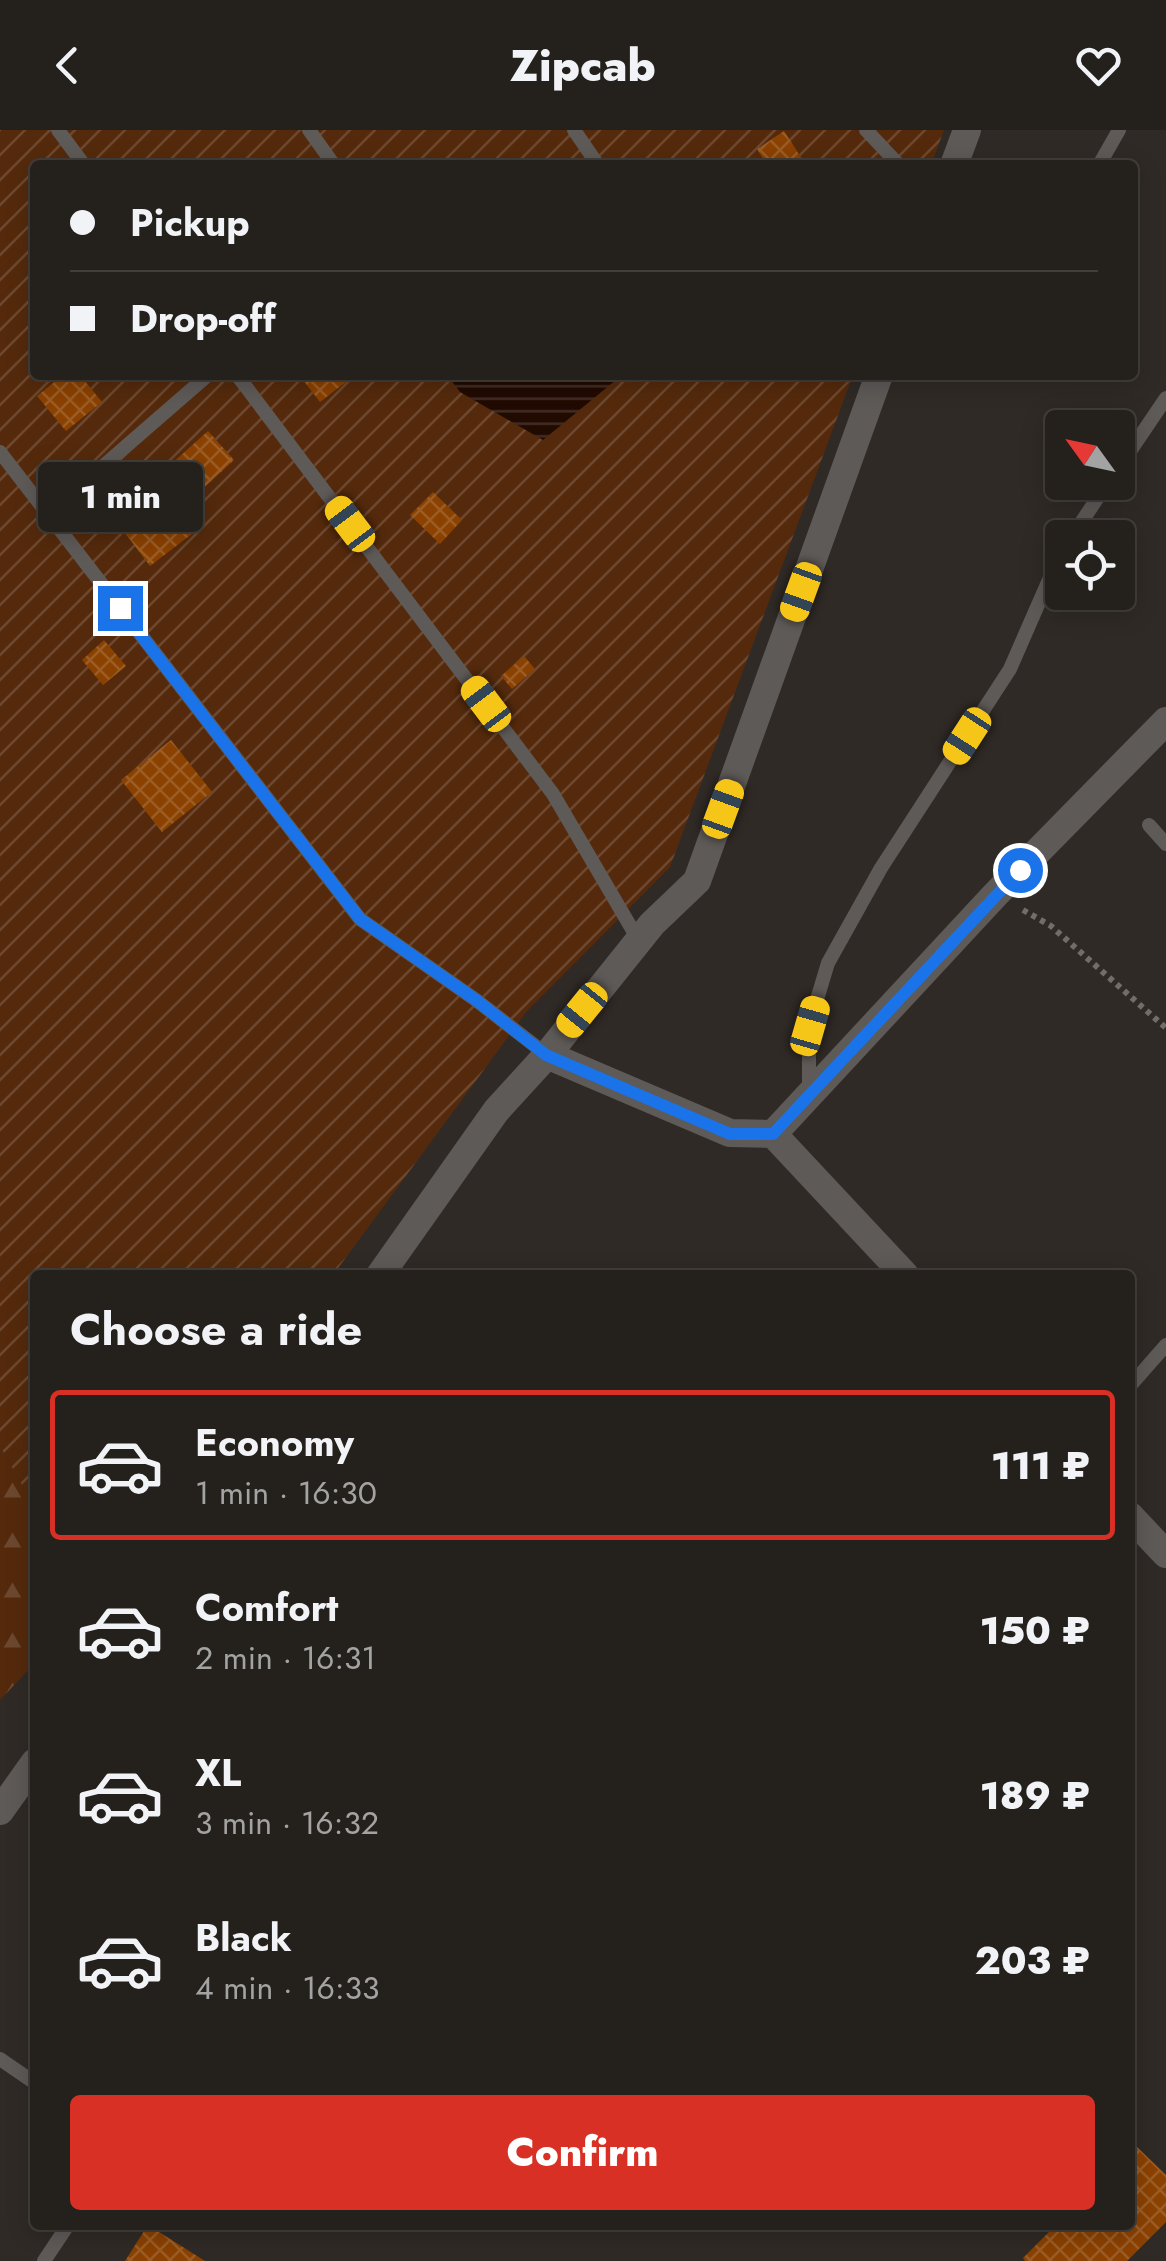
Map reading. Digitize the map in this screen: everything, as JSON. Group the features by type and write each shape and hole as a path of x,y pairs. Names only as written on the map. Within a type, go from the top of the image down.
{"street":[{"path":"956,160 967,130"},
{"path":"384,1270 496,1111 652,924 697,882 877,380"},
{"path":"546,1055 730,1134 773,1134 995,895 1166,721"},
{"path":"773,1134 900,1270"},
{"path":"1135,1521 1166,1554"},
{"path":"0,1811 30,1769"}],"lane":[{"path":"58,130 80,160"},
{"path":"309,130 330,160"},
{"path":"574,130 595,160"},
{"path":"866,130 895,160"},
{"path":"1102,160 1119,130"},
{"path":"48,514 202,380"},
{"path":"241,380 553,794 638,940"},
{"path":"1135,443 1166,398"},
{"path":"0,452 360,919 476,1000 546,1055"},
{"path":"809,1096 810,1026 828,963 881,868 1010,669 1045,589"},
{"path":"1148,824 1166,844"},
{"path":"1135,1380 1166,1345"},
{"path":"0,2059 30,2080"},
{"path":"44,2261 65,2230"}],"path":[{"path":"995,895 1051,926 1166,1028"}],"green space":[{"path":"0,130 944,130 933,160 30,160 30,380 851,380 670,867 527,1011 337,1270 30,1270 30,1499 0,1446"},
{"path":"0,1446 30,1499 30,1668 0,1700"}],"shaded area":[{"path":"451,380 616,380 543,440 460,392"}],"building":[{"path":"784,131 803,160 764,160 757,149"},
{"path":"57,380 84,380 102,402 66,431 37,396"},
{"path":"303,380 348,380 320,402"},
{"path":"208,431 234,460 196,495 170,465"},
{"path":"166,490 197,530 150,566 119,525"},
{"path":"433,492 462,520 440,544 410,515"},
{"path":"104,640 126,666 103,685 82,660"},
{"path":"524,656 535,669 512,689 501,676"},
{"path":"171,740 212,792 162,832 121,780"},
{"path":"1135,2145 1166,2175 1166,2222 1127,2261 1023,2258 1051,2230 1135,2230"},
{"path":"145,2230 156,2230 205,2261 125,2261"}],"route":[{"path":"120,608 360,919 476,1000 546,1055 730,1134 773,1134 1020,870"}]}
